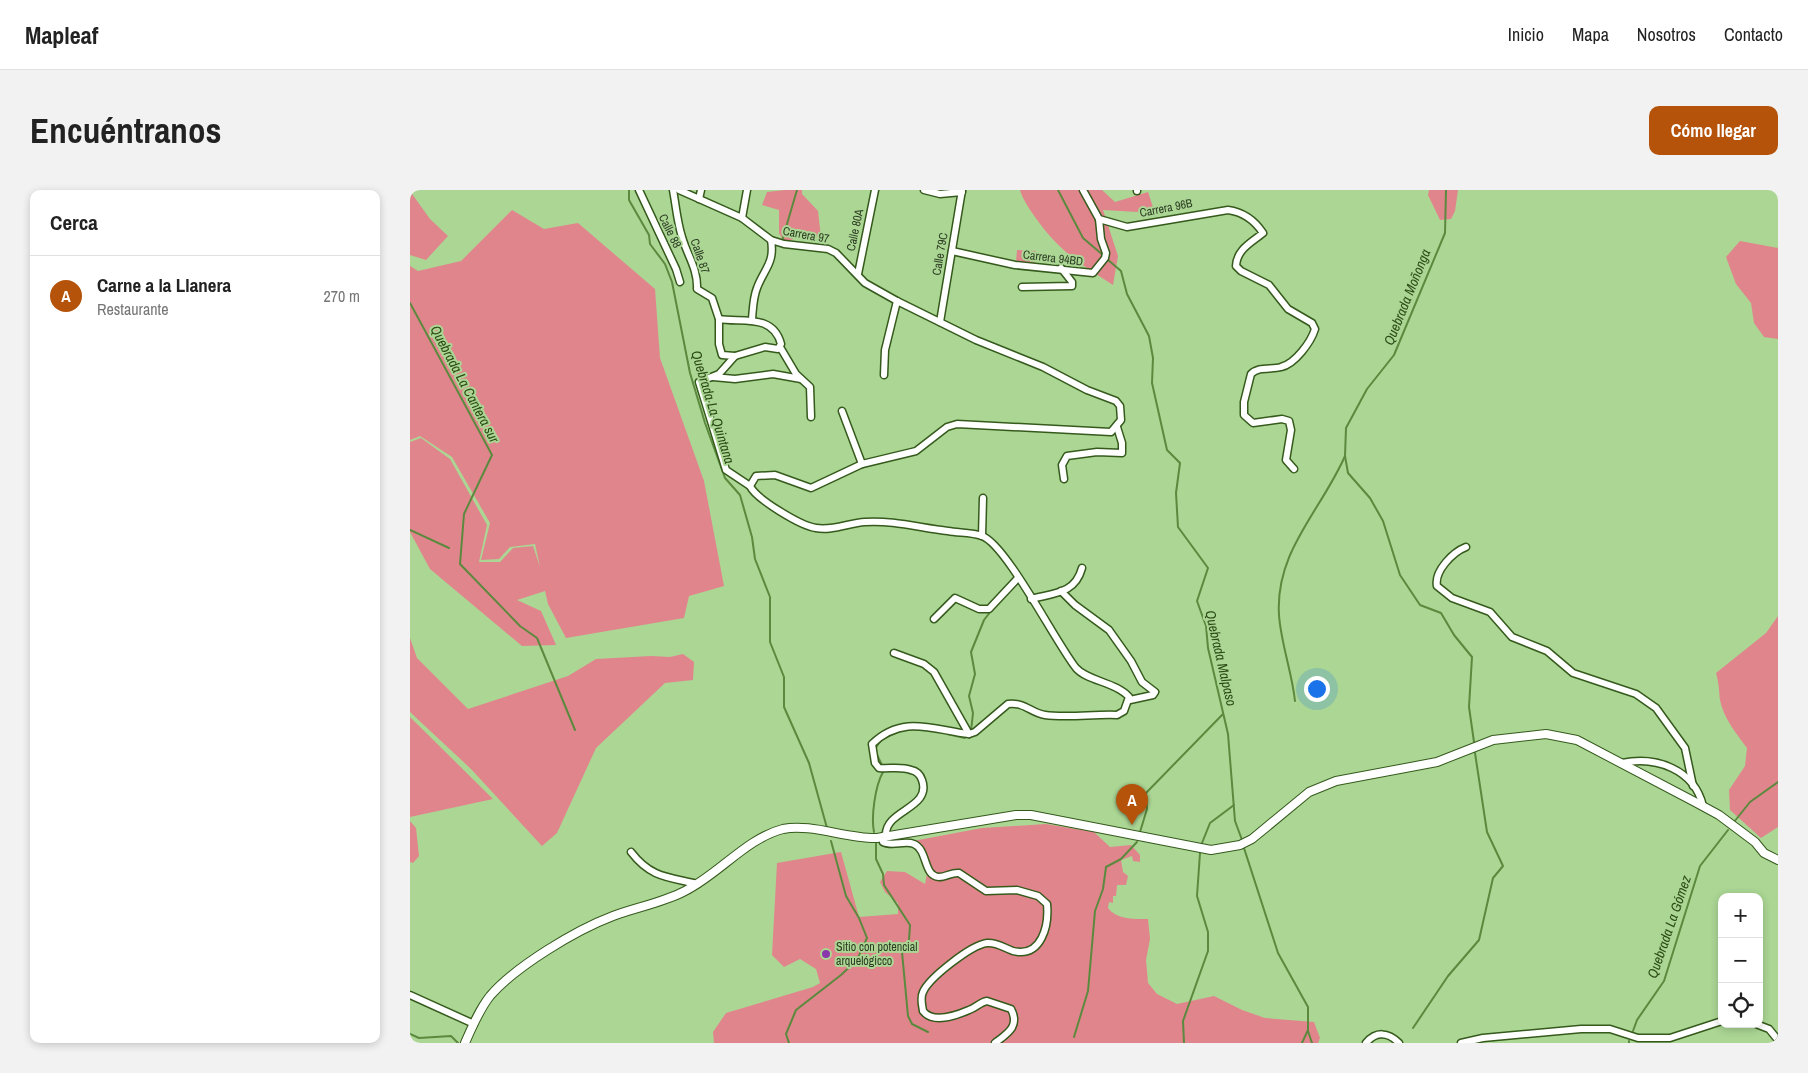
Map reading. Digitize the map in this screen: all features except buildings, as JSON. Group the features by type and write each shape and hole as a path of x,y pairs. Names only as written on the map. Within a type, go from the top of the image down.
{"main road":[{"path":"465,1043 481,1009 497,989 554,946 600,921 667,899 698,884 757,840 785,829 806,828 862,838 882,837 1016,815 1031,815 1211,850 1243,844 1318,787 1349,777 1436,762 1493,740 1546,734 1577,740 1703,806 1755,842 1764,853 1778,860"}],"street":[{"name":"Calle 88","path":"639,190 676,268 680,282"},
{"name":"Calle 87","path":"672,190 683,240 695,269 697,289 711,296 720,319"},
{"name":"Carrera 97","path":"679,190 742,218 771,240 784,244 828,249 836,253 865,283 897,301 976,340 1043,367 1088,390 1116,401 1120,406 1122,414 1117,427 1122,442 1121,454 1097,452 1069,455 1062,465 1064,479"},
{"path":"699,199 701,190"},
{"path":"742,218 747,190"},
{"name":"Calle 80A","path":"858,274 875,190"},
{"path":"924,190 940,194 962,191"},
{"path":"1082,190 1099,219"},
{"name":"Calle 79C","path":"940,322 962,191"},
{"name":"Carrera 96B","path":"1099,219 1127,227 1228,210 1249,219 1263,233 1242,249 1236,258 1236,266 1241,271 1269,285 1288,309 1312,323 1314,328 1294,360 1281,367 1257,369 1251,374 1244,415 1253,423 1282,419 1289,421 1291,430 1286,460 1294,469"},
{"name":"Carrera 94BD","path":"952,251 1015,265 1061,268 1088,273 1096,272 1106,253 1101,239 1099,219"},
{"path":"752,319 755,291 767,271 772,256 771,240"},
{"path":"1022,287 1072,286 1072,282 1061,268"},
{"path":"884,375 885,350 897,301"},
{"path":"780,347 754,349 735,356 722,356 719,344 720,319 752,319 776,333 779,338 780,347 801,379 808,384 811,390 811,417"},
{"path":"735,356 719,374 699,382 719,454 728,473 750,486 752,490 768,503 797,521 816,528 829,528 866,522 908,524 982,536 1000,550 1076,668 1127,694 1130,700"},
{"path":"712,377 735,379 773,374 801,379"},
{"path":"842,411 862,464"},
{"path":"750,486 756,476 766,474 811,488 862,464 916,451 947,427 957,424 1100,432 1111,432 1117,427"},
{"path":"982,536 983,498"},
{"path":"1466,547 1452,555 1437,578 1436,586 1452,598 1490,612 1512,637 1547,652 1573,673 1636,694 1656,708 1685,748 1694,786"},
{"path":"1032,599 1061,591 1074,585 1082,568"},
{"path":"934,619 953,599 978,609 989,610 1018,578"},
{"path":"995,1043 1013,1027 1015,1022 1011,1009 987,1000 969,1010 937,1019 931,1018 923,1011 921,995 924,989 950,964 980,945 993,943 1015,951 1031,949 1039,944 1047,927 1047,904 1038,896 1016,890 991,892 958,872 940,877 936,876 927,867 919,847 912,843 886,843 882,837 886,834 886,828 890,822 921,796 924,787 921,777 913,770 880,768 875,764 872,744 885,734 915,725 968,734 975,732 1008,704 1024,705 1046,715 1117,715 1124,711 1130,700 1153,695 1155,692 1142,682 1131,661 1109,630 1075,605 1061,591"},
{"path":"894,652 924,664 934,672 968,734"},
{"path":"1622,763 1640,759 1658,762 1682,774 1694,786 1703,806"},
{"path":"628,855 636,859 642,867 662,876 698,884"},
{"path":"410,995 474,1024"},
{"path":"1461,1043 1483,1038 1610,1028 1638,1038 1670,1038 1718,1022"},
{"path":"1763,1027 1769,1029 1778,1040"},
{"path":"1366,1043 1376,1034 1386,1034 1399,1043"}],"shaded area":[{"path":"802,190 802,194 818,211 821,237 797,237 785,243 779,233 779,210 762,205 767,192"},
{"path":"1020,190 1102,190 1115,202 1148,192 1155,213 1103,210 1118,256 1113,285 1061,248 1044,229 1024,201"},
{"path":"1429,190 1458,190 1455,211 1451,219 1440,220 1428,195"},
{"path":"410,191 430,219 448,236 426,260 410,255"},
{"path":"512,210 544,229 578,223 655,289 660,358 704,481 724,586 689,596 684,618 566,638 548,604 545,591 517,600 541,611 556,645 522,646 430,569 410,532 410,442 421,438 450,459 487,525 479,562 500,562 513,548 533,546 540,567 535,544 510,547 499,559 481,560 490,523 452,457 420,436 410,440 410,266 418,271 461,261"},
{"path":"1740,241 1778,248 1778,339 1764,337 1754,323 1751,303 1736,284 1726,257"},
{"path":"1017,250 1036,251 1035,263 1016,262"},
{"path":"1778,616 1778,827 1761,838 1730,810 1729,790 1745,766 1747,748 1724,713 1716,673 1766,633"},
{"path":"410,638 417,658 468,709 568,676 596,659 651,656 670,657 683,654 694,662 693,680 665,683 596,748 557,833 542,846 471,769 410,712"},
{"path":"410,717 493,799 410,817"},
{"path":"410,821 416,828 419,856 413,863 410,862"},
{"path":"1046,824 1094,832 1110,847 1131,845 1140,855 1140,862 1133,861 1132,856 1121,860 1123,872 1128,876 1126,885 1117,885 1116,896 1113,896 1113,903 1109,902 1108,908 1121,917 1148,919 1150,939 1146,960 1148,983 1157,994 1177,1004 1214,996 1242,1010 1265,1018 1314,1022 1320,1038 1318,1043 714,1043 713,1032 726,1013 813,987 820,983 816,969 800,959 784,967 772,955 777,863 841,852 859,917 898,914 898,903 885,892 880,882 887,871 905,872 925,884 927,874 913,841 982,828"}],"waterway":[{"name":"Quebrada La Quintana","path":"629,190 629,200 649,235 650,244 665,264 672,282 690,373 705,423 725,478 740,495 752,537 755,559 770,597 770,642 784,677 784,707 809,763 827,828"},
{"path":"782,241 797,190"},
{"name":"Quebrada Malpaso","path":"1058,190 1083,238 1104,256"},
{"name":"Quebrada Moñonga","path":"1446,190 1445,233 1394,355 1367,389 1346,428 1345,456 1348,473 1370,498 1383,521 1400,575 1420,605 1441,613 1454,635 1472,657 1469,707 1474,742"},
{"name":"Quebrada Malpaso","path":"1107,259 1121,271 1127,294 1149,336 1153,358 1152,383 1167,450 1180,463 1176,493 1178,527 1208,568 1197,601 1206,626 1208,648 1228,734 1235,821 1242,840"},
{"name":"Quebrada La Cantera sur","path":"410,303 492,455 464,514 460,564 520,626 537,638 575,730"},
{"path":"1295,701 1279,615 1280,592 1284,571 1301,532 1345,456"},
{"path":"410,530 449,548"},
{"path":"971,731 973,713 969,696 975,674 971,652 984,620 991,611"},
{"path":"1140,832 1147,809 1146,793 1223,714"},
{"path":"884,738 903,730"},
{"path":"947,734 965,738"},
{"path":"875,749 881,740"},
{"name":"Quebrada Moñonga","path":"1413,1028 1448,976 1479,940 1493,878 1503,866 1487,832 1475,753"},
{"path":"877,755 883,767"},
{"path":"874,832 874,802 883,772"},
{"name":"Quebrada La Gómez","path":"1734,822 1750,802 1778,782"},
{"path":"1202,843 1210,823 1234,805"},
{"name":"Quebrada La Gómez","path":"1633,1031 1637,1020 1664,981 1700,866 1728,830"},
{"name":"Quebrada La Quintana","path":"789,1043 786,1034 796,1010 857,960 867,938 859,918 846,896 831,841"},
{"path":"876,842 876,859 883,874 884,885 910,925 909,940 902,952 908,1016 912,1024 928,1032"},
{"path":"1074,1037 1088,991 1095,911 1103,889 1106,867 1121,859 1137,842"},
{"name":"Quebrada Malpaso","path":"1243,845 1278,953 1308,1007 1308,1030 1302,1043"},
{"path":"1184,1043 1183,1021 1208,951 1208,932 1197,896 1200,853"},
{"path":"1308,1031 1312,1043"},
{"path":"410,1034 419,1038 451,1036 458,1043"}],"place":[{"name":"Carne a la Llanera","path":"1132,825"},
{"name":"Sitio con potencial arquelógicco","path":"826,954"}]}
